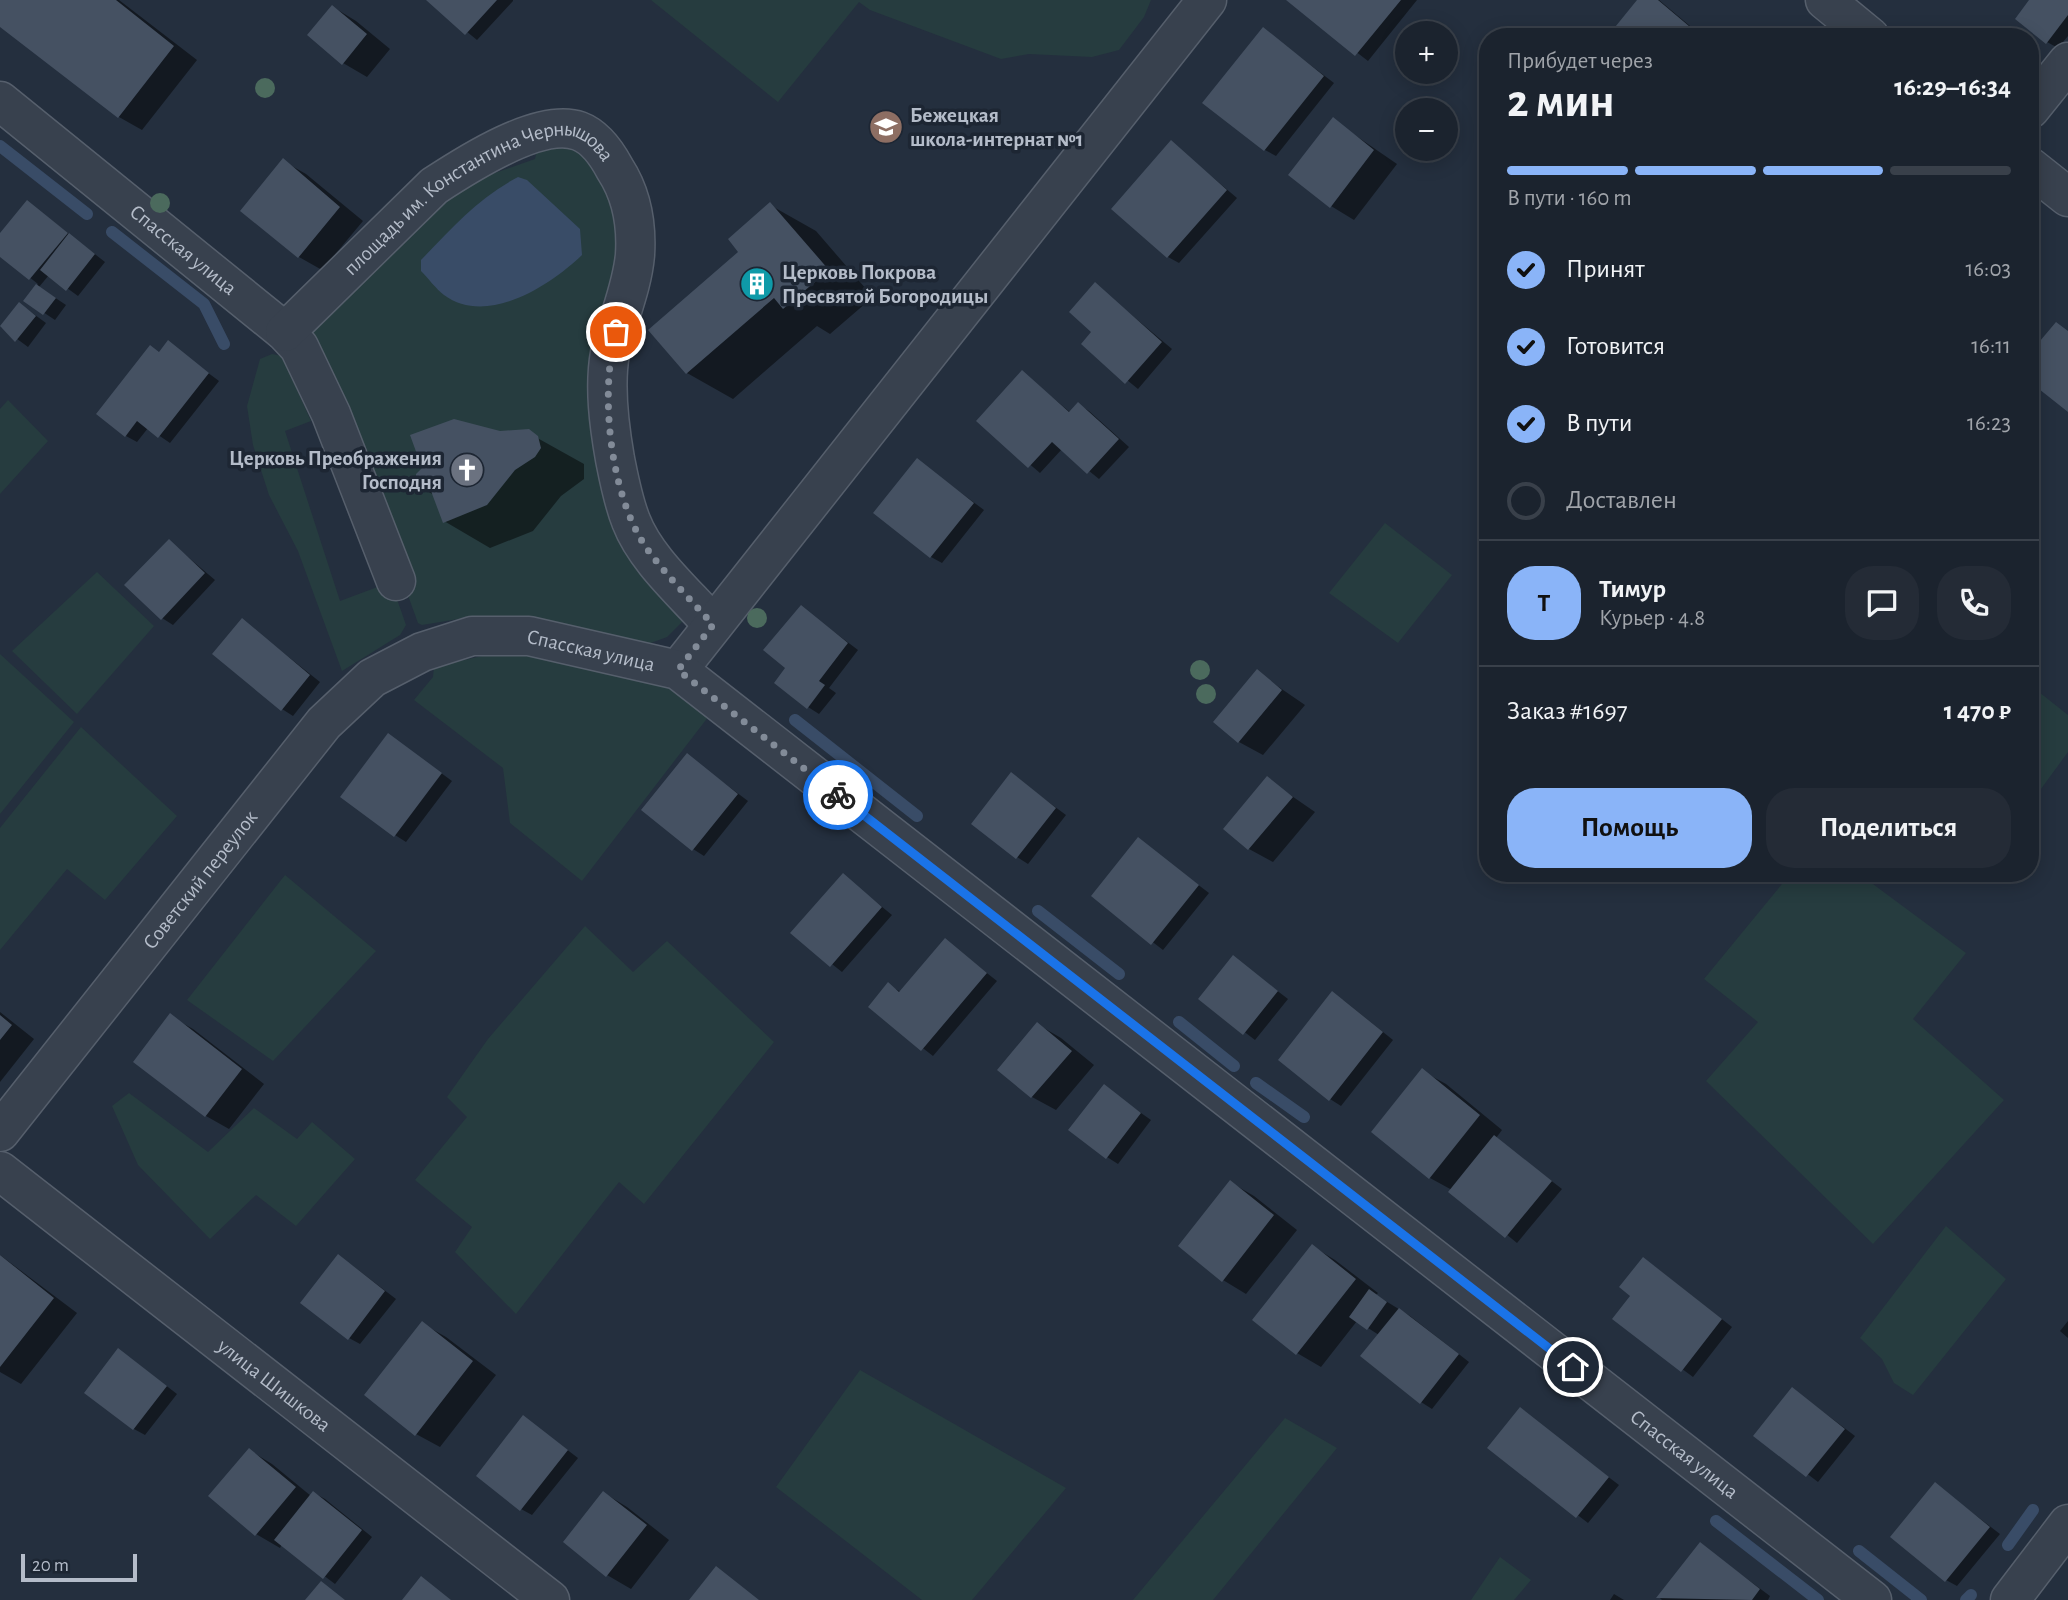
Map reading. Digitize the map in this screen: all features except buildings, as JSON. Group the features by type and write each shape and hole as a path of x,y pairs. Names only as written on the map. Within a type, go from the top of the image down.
{"street":[{"path":"678,670 1208,0"},
{"path":"1825,0 1859,28"},
{"path":"2039,98 2068,62"},
{"name":"Спасская улица","path":"0,101 285,331 299,347 331,414 396,580"},
{"name":"площадь им. Константина Чернышова","path":"285,331 433,186 472,163 548,128 580,131 608,156 628,190 635,229 632,278 607,374 615,456 622,490 632,522 649,552 713,625"},
{"path":"2039,174 2068,197"},
{"name":"Спасская улица","path":"422,652 472,636 529,636 678,670 1872,1600"},
{"name":"Советский переулок","path":"0,1132 324,723 372,678 422,652"},
{"name":"улица Шишкова","path":"0,1171 550,1600"},
{"path":"2010,1600 2068,1524"}],"green space":[{"path":"651,0 1151,0 1144,17 1119,50 1092,57 1029,54 1001,59 870,10 859,2 778,102"},
{"path":"570,143 606,172 624,245 592,360 588,383 591,419 683,621 667,637 648,644 471,617 422,625 418,623 313,334 317,324 429,207 489,175 535,159 537,150"},
{"path":"272,354 282,356 311,421 285,431 340,601 391,582 406,625 400,635 342,671 298,551 269,495 253,445 247,406 260,359"},
{"path":"8,400 48,441 0,494 0,409"},
{"path":"1385,523 1452,575 1398,643 1329,593"},
{"path":"97,572 154,626 77,714 12,651"},
{"path":"0,654 74,722 0,814"},
{"path":"486,655 524,655 643,679 676,690 712,712 582,881 510,823 503,768 414,700 433,677 434,667"},
{"path":"2039,692 2068,715 2068,752 2039,792"},
{"path":"81,727 177,816 105,900 67,869 0,950 0,828"},
{"path":"285,875 376,951 273,1061 187,1000"},
{"path":"1784,882 1870,882 1966,953 1913,1019 2004,1100 1873,1244 1706,1081 1758,1022 1704,979"},
{"path":"585,926 633,972 667,941 774,1042 644,1204 619,1182 516,1314 455,1252 472,1227 415,1180 467,1117 447,1097 488,1039"},
{"path":"129,1093 208,1152 254,1108 297,1139 312,1122 355,1159 296,1226 256,1195 210,1239 138,1165 112,1106"},
{"path":"1946,1226 2006,1279 1913,1395 1894,1383 1882,1359 1860,1338"},
{"path":"860,1370 1066,1488 972,1600 922,1600 776,1487"},
{"path":"1285,1418 1337,1448 1213,1600 1133,1600"},
{"path":"1500,1557 1531,1580 1514,1600 1471,1600"}],"water":[{"path":"518,177 527,180 580,229 582,255 536,289 498,304 461,304 444,295 421,271 421,260 478,204"}],"waterway":[{"path":"0,146 87,214"},
{"path":"112,232 204,304 224,344"},
{"path":"795,720 917,816"},
{"path":"1038,911 1119,974"},
{"path":"1179,1022 1234,1066"},
{"path":"1256,1083 1304,1117"},
{"path":"2008,1545 2033,1510"},
{"path":"1716,1521 1818,1600"},
{"path":"1859,1551 1921,1600"},
{"path":"1966,1600 1971,1595"}],"way so far":[{"path":"616,332 607,374 608,400 615,456 632,522 649,552 713,625 678,670 838,795"}],"place":[{"name":"Бежецкая школа-интернат №1","path":"886,127"},
{"name":"Церковь Покрова Пресвятой Богородицы","path":"757,284"},
{"name":"Церковь Преображения Господня","path":"467,470"}],"route":[{"path":"838,795 1573,1367"}]}
